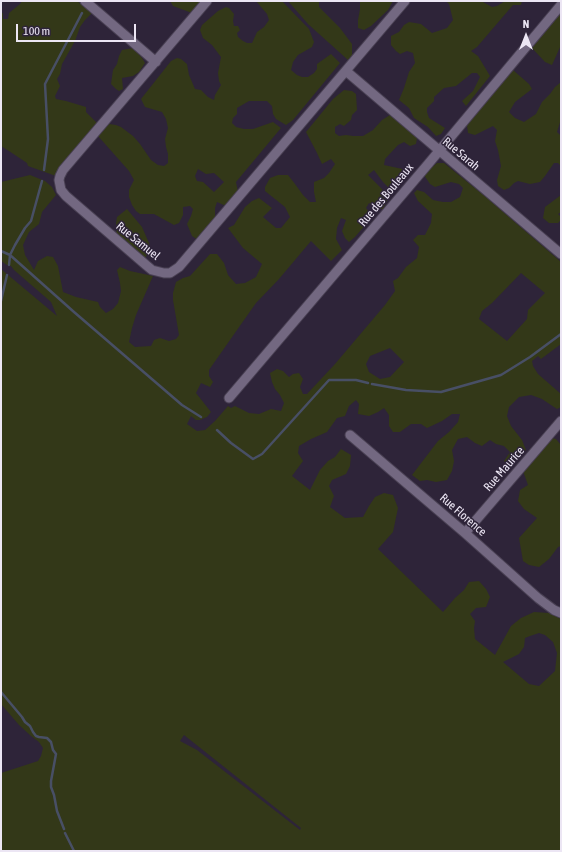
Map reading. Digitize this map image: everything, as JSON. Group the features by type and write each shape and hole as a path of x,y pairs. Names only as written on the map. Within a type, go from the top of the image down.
{"street":[{"path":"85,1 156,62"},
{"name":"Rue Samuel","path":"207,1 63,170 59,180 61,190 66,196 152,270 164,273 170,273 179,267 405,1"},
{"name":"Rue des Bouleaux","path":"229,398 561,5"},
{"name":"Rue Sarah","path":"346,71 561,254"},
{"name":"Rue Maurice","path":"465,533 561,421"},
{"name":"Rue Florence","path":"350,435 542,601 554,610 561,613"}],"green space":[{"path":"22,1 77,1 92,13 80,27 75,41 62,64 60,74 57,79 60,86 55,96 56,99 86,107 86,112 97,123 58,171 56,176 28,166 27,163 1,146 1,11 3,14 3,19 8,19 9,13"},
{"path":"170,1 201,1 192,13 173,6"},
{"path":"256,1 282,1 309,29 314,42 312,47 298,55 293,62 291,70 297,75 308,77 317,69 317,64 331,54 340,63 293,120 286,125 276,119 273,114 272,106 267,101 249,101 237,108 237,114 233,118 232,123 236,127 253,129 273,122 281,128 236,182 238,192 226,206 217,202 215,208 215,219 198,240 192,236 187,224 193,209 190,206 183,207 183,215 179,223 174,225 154,214 140,214 132,205 129,197 129,190 134,180 129,171 98,136 109,124 121,127 133,136 151,160 158,165 164,166 168,163 165,139 168,128 166,119 162,112 145,107 141,99 171,61 177,58 181,59 187,64 189,75 195,89 201,90 208,97 214,100 215,95 221,85 218,73 221,57 212,45 203,38 200,30 202,25 218,11 226,7 229,8 234,14 234,26 238,26 240,30 237,33 238,37 247,43 252,43 257,32 264,27 269,20 267,14","holes":["198,169 206,174 214,173 224,182 214,192 203,182 197,181 195,176"]},
{"path":"288,1 319,1 319,7 340,28 352,44 352,55 348,60 308,24"},
{"path":"360,1 393,1 388,10 371,26 364,30 358,28"},
{"path":"446,1 477,1 483,2 492,7 505,1 522,1 521,5 513,5 477,47 471,51 478,56 490,76 466,106 462,101 473,91 480,77 477,73 472,73 456,86 444,88 434,97 434,101 427,108 429,118 445,128 441,134 436,136 428,127 414,118 409,108 399,100 409,72 415,63 413,53 407,51 400,54 396,51 391,45 391,36 399,32 404,25 409,22 421,24 432,33 447,28 453,20 449,4"},
{"path":"561,13 561,45 552,65 545,62 532,48"},
{"path":"133,48 145,63 139,72 133,76 122,78 123,89 119,91 111,84 113,70 122,50"},
{"path":"513,70 529,84 532,89 515,102 509,112 515,118 524,122 536,114 542,102 561,82 561,119 557,132 561,136 561,166 558,163 554,163 540,182 530,184 518,181 504,190 498,186 497,180 501,166 495,141 497,130 493,126 475,135 468,133 467,125"},
{"path":"344,90 352,91 356,94 357,110 352,115 351,120 344,126 340,124 335,127 335,133 339,136 363,136 373,130 382,120 390,115 417,138 416,144 410,146 404,142 398,145 385,159 384,165 407,170 407,177 397,185 389,188 374,170 368,175 383,190 388,199 383,209 377,209 369,203 366,208 373,216 349,242 345,238 342,231 346,220 341,218 337,228 336,239 342,250 331,261 311,241 279,279 256,303 209,370 209,376 213,382 210,387 201,383 196,393 211,412 207,417 200,420 196,420 191,416 187,424 197,431 205,430 228,406 231,408 235,406 249,413 259,414 271,409 281,411 284,403 275,389 270,373 277,369 283,371 289,377 293,374 299,373 303,379 300,387 303,394 307,394 335,364 385,305 395,291 393,281 398,278 406,267 417,258 419,247 413,240 418,235 425,235 431,223 432,214 418,201 414,193 417,190 424,192 433,200 443,202 451,202 460,197 463,188 459,184 451,182 435,187 430,184 424,175 437,163 444,163 561,262 561,344 541,359 538,356 532,361 538,374 561,394 561,407 557,409 542,399 531,395 519,397 509,407 507,416 511,426 522,440 526,450 510,468 504,461 510,452 504,446 496,444 490,440 482,446 467,437 458,439 452,450 454,461 452,471 447,480 436,482 427,480 420,481 412,475 438,441 458,422 460,414 452,414 442,421 427,428 421,424 411,424 400,432 393,432 389,426 389,415 384,408 369,416 358,414 359,404 356,400 349,406 345,416 337,418 327,432 299,446 298,453 303,461 292,476 310,490 320,470 328,461 335,457 341,449 351,455 350,466 346,474 332,480 329,486 334,496 330,507 345,518 363,517 375,497 384,493 393,495 398,508 393,532 378,549 443,612 464,590 469,582 479,581 486,589 490,597 486,607 476,608 470,614 475,621 475,639 495,655 511,626 521,618 534,612 549,613 561,619 561,851 1,851 1,773 38,761 43,748 39,742 19,725 1,704 1,269 57,316 51,302 11,266 1,261 1,182 30,175 45,181 52,187 56,195 42,212 39,224 29,232 23,245 25,255 34,270 38,261 47,256 53,257 58,266 63,292 76,297 98,302 100,307 106,313 113,309 118,303 121,291 117,270 120,267 130,271 153,276 136,315 129,342 135,347 151,346 154,340 160,338 169,341 176,339 179,335 173,300 176,282 190,276 210,254 217,254 224,263 228,275 236,284 245,283 256,277 262,264 243,248 228,228 234,225 245,207 252,201 259,198 272,208 263,217 276,228 281,228 290,217 285,207 265,191 265,187 270,178 278,175 288,175 310,202 316,202 314,182 324,178 335,164 331,159 322,164 306,132 333,99","holes":["521,273 545,293 528,310 527,319 507,341 479,319 482,311 492,303","390,348 404,362 390,377 380,379 369,372 366,364 370,356","539,633 545,635 553,642 557,653 555,671 539,686 529,684 503,662 519,654 524,647 525,638","184,735 301,828 300,830 197,750 180,741"]},
{"path":"561,195 561,212 558,214 561,217 561,220 558,223 549,223 543,218 545,207"},
{"path":"127,209 142,227 149,243 150,250 145,258 116,234 117,217"},
{"path":"552,438 556,439 561,445 561,546 558,547 549,559 539,567 529,565 523,561 519,538 537,518 524,509 518,501 520,490 528,485 523,471"}],"waterway":[{"path":"44,170 48,139 45,84 82,13"},
{"path":"9,265 10,255 25,228 31,221 42,181"},
{"path":"1,251 10,255 182,405 201,417"},
{"path":"1,301 7,275"},
{"path":"372,384 406,390 441,392 501,375 530,357 561,334"},
{"path":"217,430 231,443 253,459 262,454 329,380 356,380 368,383"},
{"path":"1,692 25,722 30,726 36,736 47,738 51,742 53,750 56,754 51,787 57,811 64,829"},
{"path":"65,833 74,851"}]}
